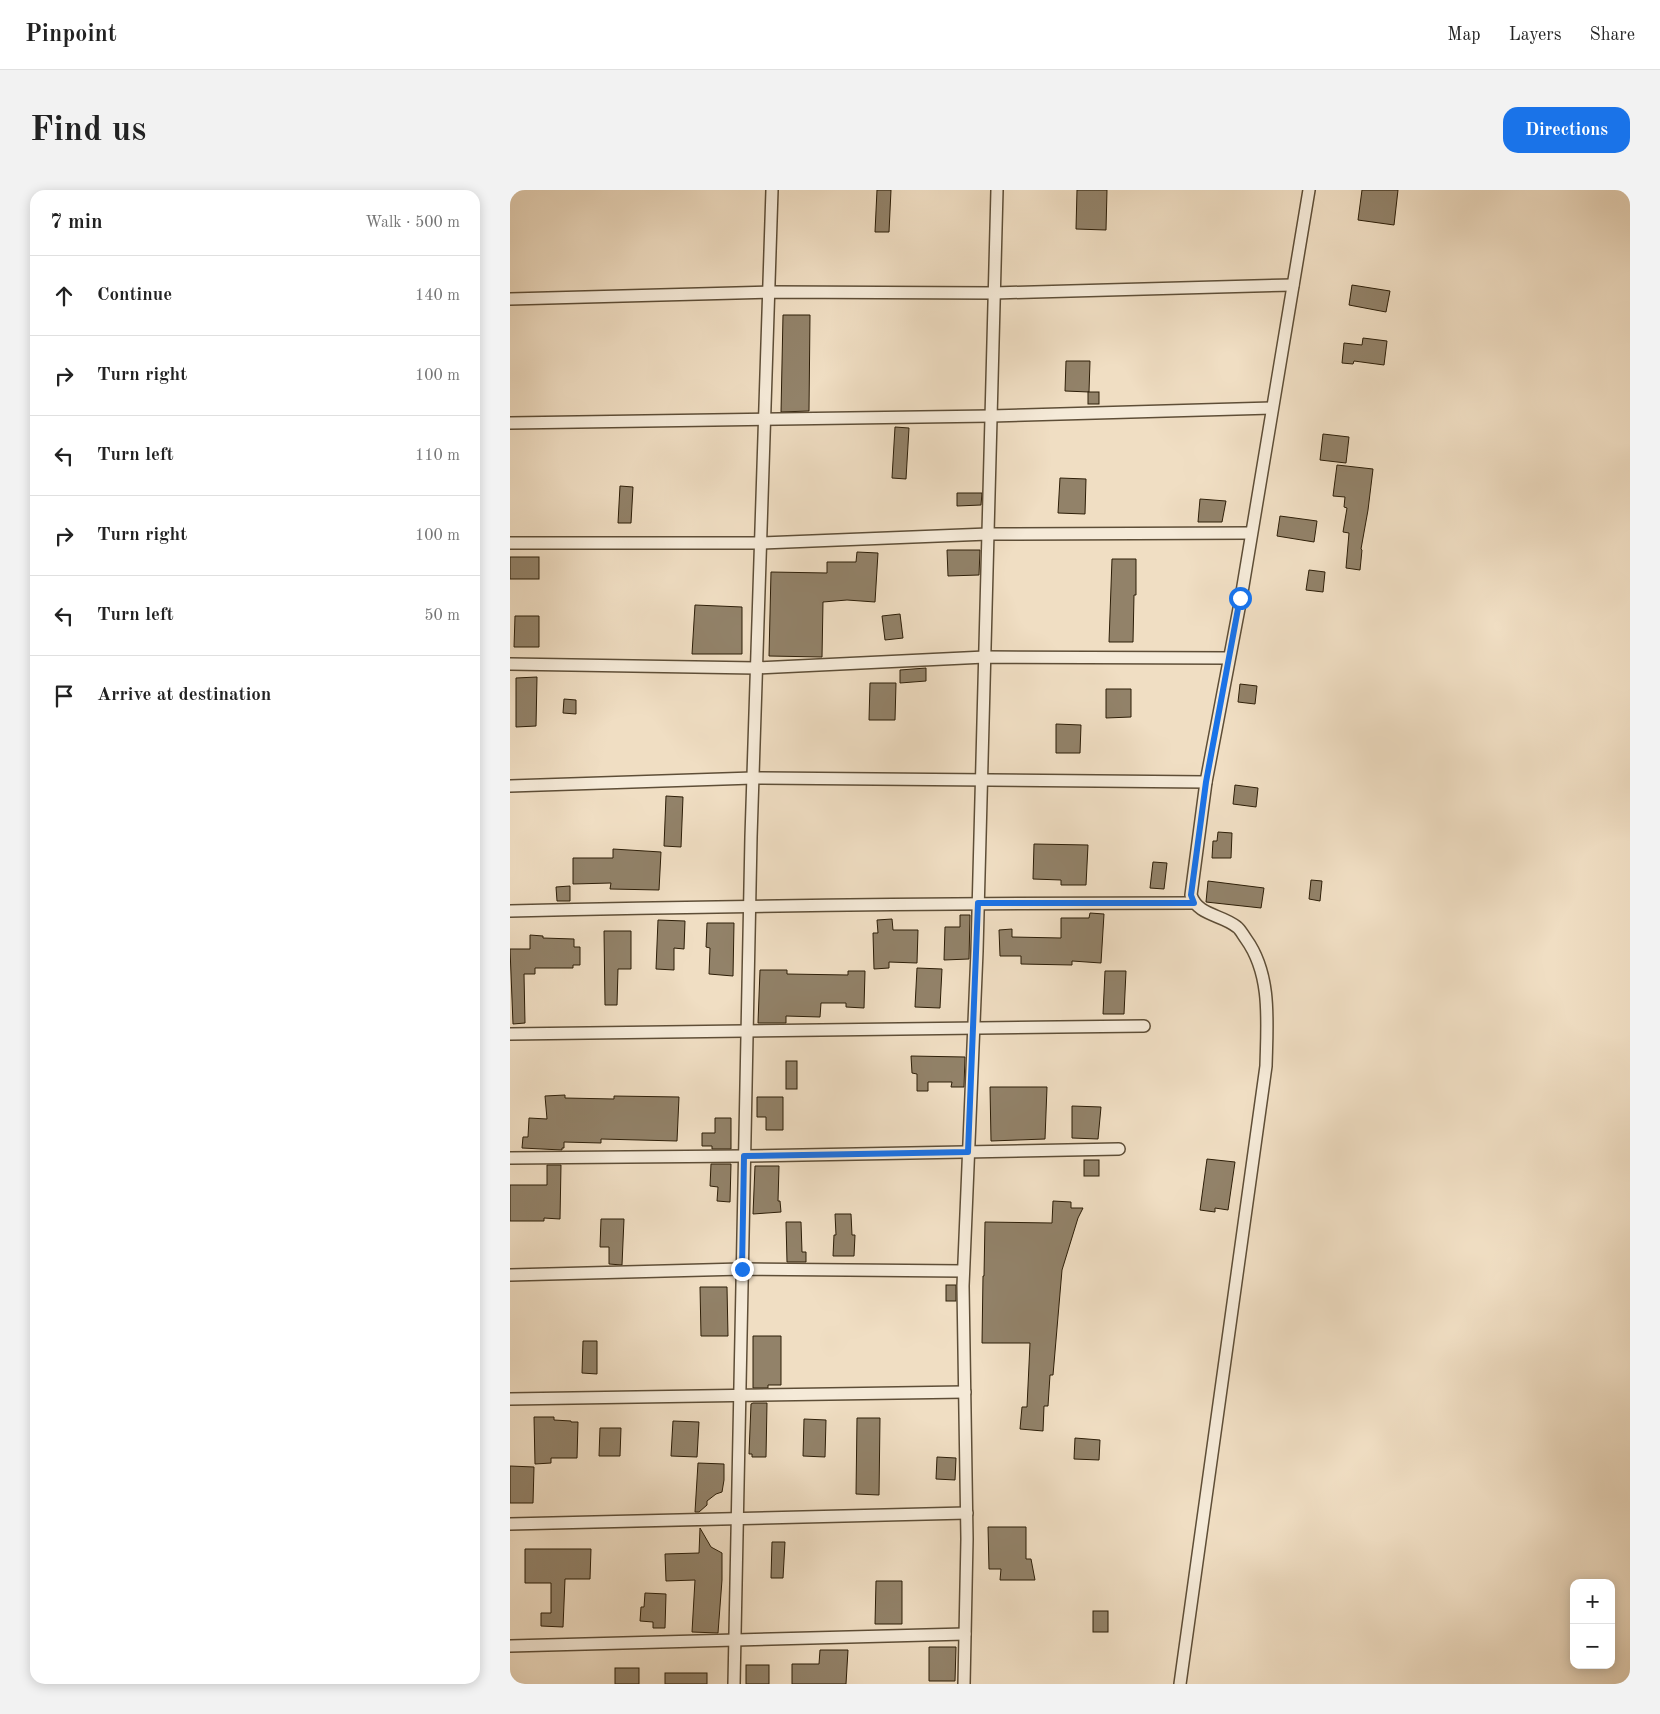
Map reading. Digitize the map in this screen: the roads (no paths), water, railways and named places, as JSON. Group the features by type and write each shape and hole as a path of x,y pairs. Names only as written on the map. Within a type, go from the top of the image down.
{"street":[{"path":"734,1684 749,906 772,190"},
{"path":"964,1684 967,1513 963,1271 978,903 997,190"},
{"path":"1180,1684 1266,1066 1267,1017 1264,981 1254,949 1237,927 1203,911 1194,903 1191,895 1206,782 1252,533 1309,190"},
{"path":"510,299 769,292 994,293 1293,285"},
{"path":"510,423 991,416 1272,408"},
{"path":"510,543 760,543 988,534 1252,533"},
{"path":"510,664 756,668 984,657 1229,658"},
{"path":"510,786 753,778 1206,782"},
{"path":"510,911 978,903 1194,903"},
{"path":"510,1034 1144,1026"},
{"path":"510,1158 1119,1149"},
{"path":"510,1275 742,1269 963,1271"},
{"path":"510,1399 965,1392"},
{"path":"510,1524 967,1513"},
{"path":"510,1646 965,1634"}]}
